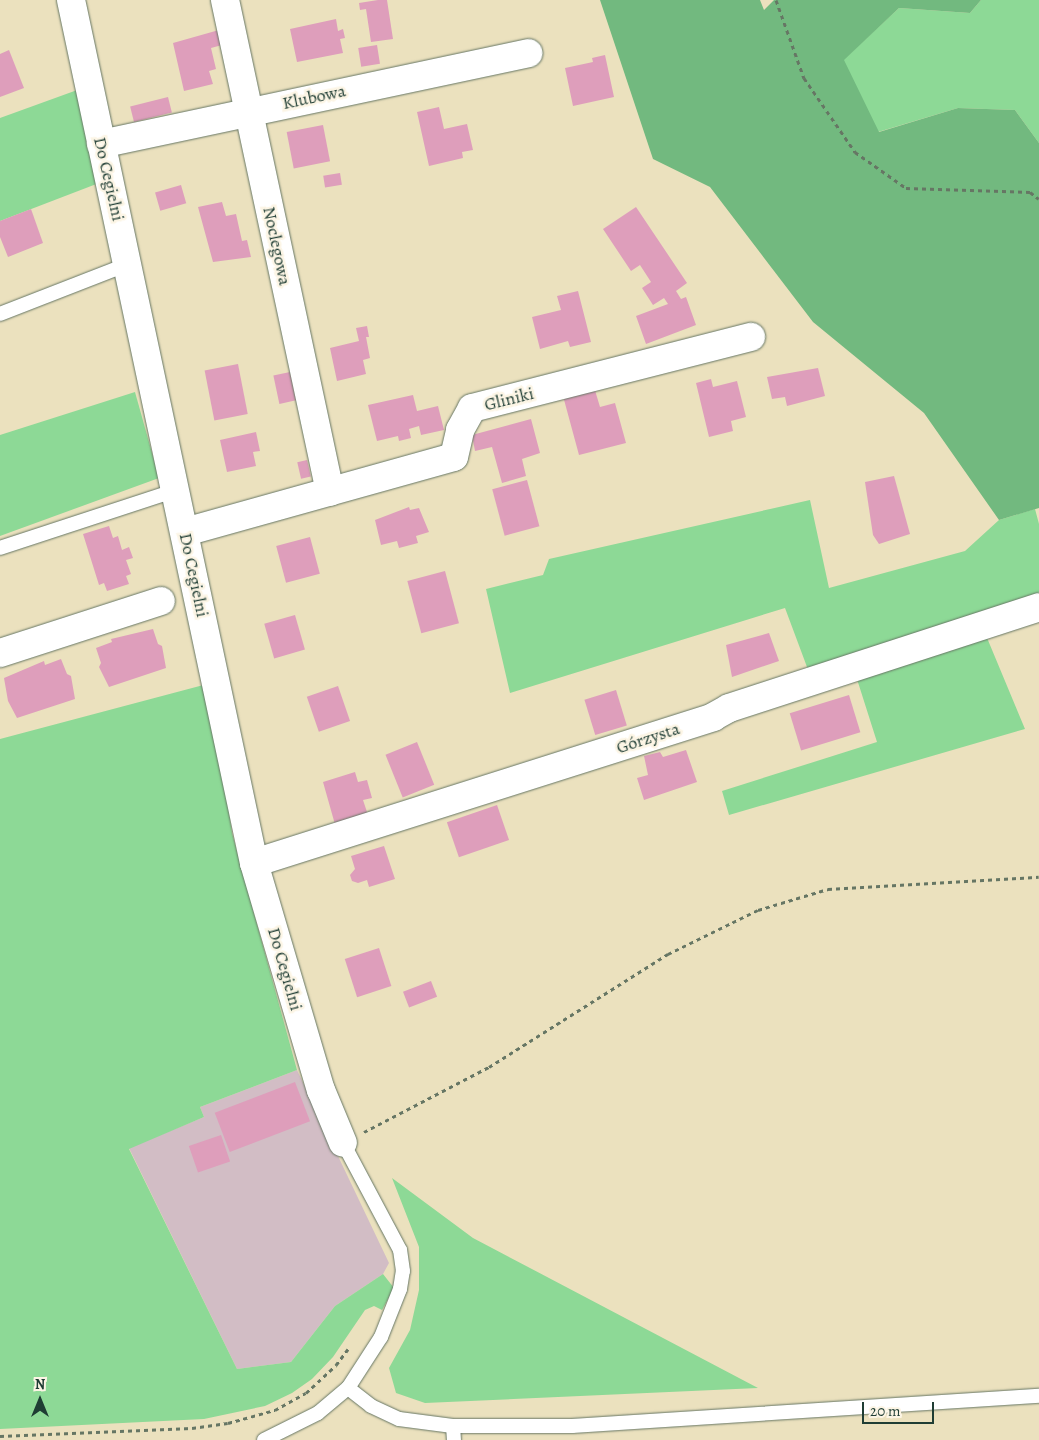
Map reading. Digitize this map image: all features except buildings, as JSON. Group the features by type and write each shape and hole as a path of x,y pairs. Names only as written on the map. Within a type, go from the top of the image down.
{"street":[{"name":"Do Cegielni","path":"71,0 254,862 321,1090 343,1143"},
{"name":"Noclegowa","path":"225,0 330,492"},
{"name":"Klubowa","path":"101,144 248,111 528,53"},
{"name":"Gliniki","path":"185,532 454,458 460,430 472,408 752,336"},
{"path":"0,653 161,601"},
{"name":"Górzysta","path":"254,862 713,717 729,708 1039,607"}],"lane":[{"path":"0,314 128,264"},
{"path":"0,548 176,490"},
{"path":"264,1440 318,1413 348,1388 381,1337 395,1304 403,1271 400,1250 343,1143"},
{"path":"348,1388 371,1406 400,1419 454,1433 1039,1396"}],"path":[{"path":"776,0 804,78 855,152 906,188 1030,192 1039,199"},
{"path":"343,1143 489,1066 668,954 758,910 828,889 1039,877"},
{"path":"0,1436 192,1428 251,1418 306,1393 336,1365 350,1346"}],"shaded area":[{"path":"297,1070 389,1263 383,1274 335,1306 291,1362 237,1369 129,1148 204,1117 200,1107"}],"green space":[{"path":"600,0 760,0 764,10 774,0 981,0 970,13 899,8 844,60 879,132 958,108 1015,110 1039,143 1039,508 999,520 924,413 813,322 710,187 653,159"},
{"path":"981,0 1039,0 1039,143 1015,110 958,108 878,132 843,60 899,8 970,13"},
{"path":"80,89 99,183 0,221 0,118"},
{"path":"135,392 159,478 0,536 0,435"},
{"path":"810,500 829,588 965,551 999,520 1035,509 1039,524 1039,601 810,675 785,608 510,693 486,589 543,575 549,559"},
{"path":"985,633 1025,729 729,815 722,791 877,742 856,676"},
{"path":"211,683 232,833 297,1070 200,1107 204,1117 129,1149 237,1369 291,1362 335,1306 383,1274 394,1288 382,1310 374,1306 365,1310 333,1357 312,1379 292,1393 265,1406 204,1419 0,1429 0,739"},
{"path":"392,1178 473,1238 758,1388 425,1403 396,1393 389,1368 410,1330 419,1290 419,1247"}]}
